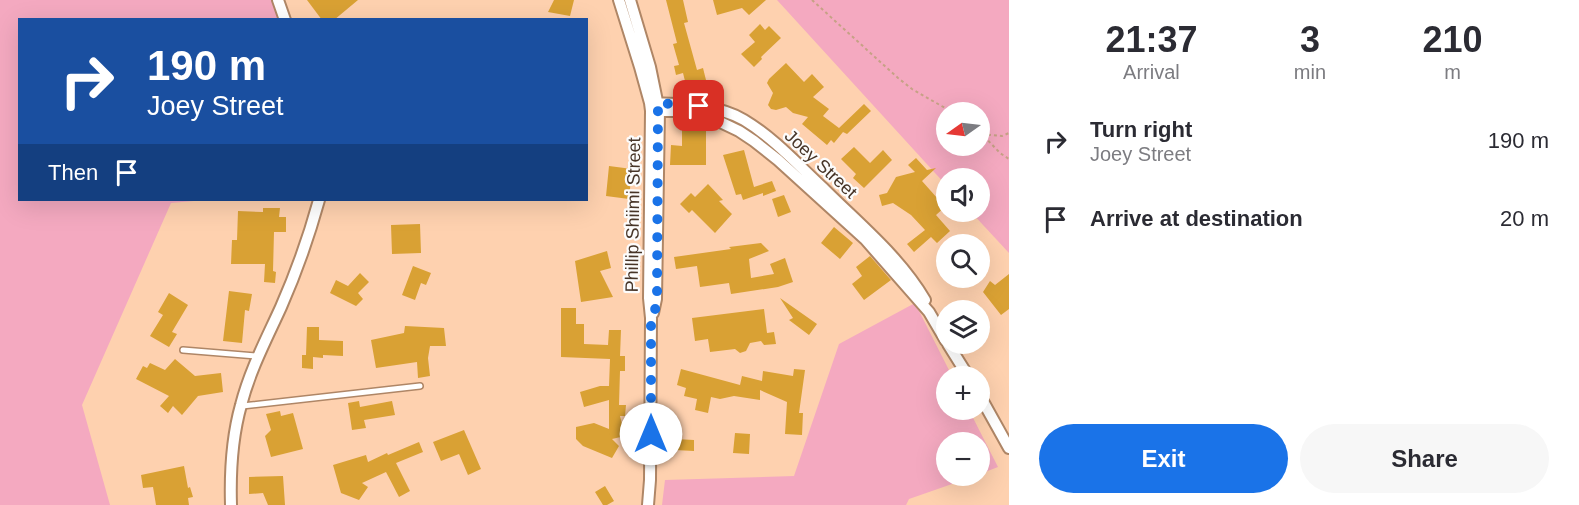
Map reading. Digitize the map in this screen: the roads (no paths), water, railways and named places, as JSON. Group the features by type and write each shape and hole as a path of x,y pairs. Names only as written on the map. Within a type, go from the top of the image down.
{"street":[{"path":"278,0 284,18"},
{"name":"Phillip Shiimi Street","path":"619,0 655,107"},
{"name":"Phillip Shiimi Street","path":"630,0 650,67 655,107 657,299 651,318 648,505"},
{"name":"Joey Street","path":"655,107 699,106 720,110 744,120 762,133 878,239 903,267 925,299 936,324"},
{"path":"231,505 232,450 240,406 257,356 280,308 303,251 319,201"},
{"path":"990,414 1009,448"}],"lane":[{"path":"183,350 257,356"},
{"path":"240,406 420,386"}]}
